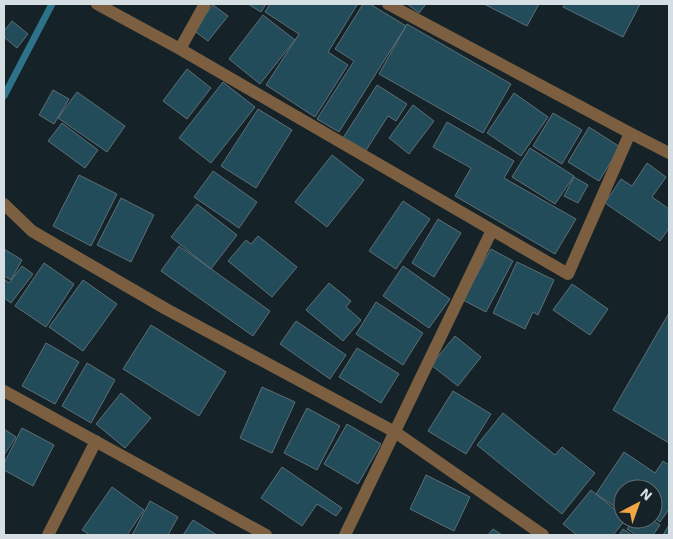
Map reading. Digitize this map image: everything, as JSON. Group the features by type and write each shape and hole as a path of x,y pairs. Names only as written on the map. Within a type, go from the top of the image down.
{"street":[{"path":"97,4 180,49 568,274 630,133"},
{"path":"180,49 205,4"},
{"path":"388,4 669,153"},
{"path":"4,204 32,231 166,309 395,432 543,535"},
{"path":"345,535 492,230"},
{"path":"4,390 266,535"},
{"path":"48,535 96,442"}],"building":[{"path":"248,4 266,4 261,12"},
{"path":"270,4 357,5 328,52 348,65 315,117 266,85 299,34 265,12"},
{"path":"363,4 370,4 406,26 339,132 317,119 354,61 335,49"},
{"path":"407,4 426,4 419,13"},
{"path":"484,4 539,4 527,26"},
{"path":"565,4 640,4 623,37 563,7"},
{"path":"213,5 228,16 208,41 193,30"},
{"path":"263,15 295,40 260,84 229,59"},
{"path":"12,21 28,34 17,48 4,37 4,31"},
{"path":"407,24 511,84 483,133 379,74"},
{"path":"187,69 211,88 187,119 163,101"},
{"path":"223,82 255,107 211,163 179,138"},
{"path":"377,85 407,104 396,121 388,116 365,152 343,138"},
{"path":"53,90 69,99 54,124 39,115"},
{"path":"77,92 125,126 107,152 58,118"},
{"path":"514,93 548,117 521,156 487,133"},
{"path":"413,105 434,121 409,154 389,138"},
{"path":"258,109 292,130 256,188 221,166"},
{"path":"553,113 582,130 562,164 533,146"},
{"path":"447,122 514,161 504,178 576,219 555,254 455,196 471,168 433,147"},
{"path":"62,123 98,150 85,168 48,141"},
{"path":"589,127 620,147 599,181 568,162"},
{"path":"530,148 574,176 555,204 512,177"},
{"path":"332,155 364,180 327,227 295,202"},
{"path":"647,163 666,177 652,197 669,209 669,228 660,241 605,203 621,179 632,186"},
{"path":"213,171 257,202 239,228 194,197"},
{"path":"79,175 117,194 91,246 53,226"},
{"path":"574,177 588,185 578,203 564,196"},
{"path":"121,198 154,215 131,262 97,245"},
{"path":"403,201 430,219 396,269 369,251"},
{"path":"197,204 237,235 211,269 171,237"},
{"path":"438,219 461,233 434,277 412,263"},
{"path":"258,236 297,267 272,297 228,261 246,240 251,244"},
{"path":"179,246 270,311 253,336 161,271"},
{"path":"4,249 22,260 11,280 4,276"},
{"path":"491,249 513,261 486,312 463,300"},
{"path":"517,262 554,280 538,315 533,312 525,329 493,313"},
{"path":"44,263 74,284 46,327 15,306"},
{"path":"22,266 33,274 11,303 4,298 4,279 9,283"},
{"path":"403,266 450,299 429,328 383,296"},
{"path":"83,280 117,304 83,351 49,327"},
{"path":"329,283 351,301 346,307 361,320 343,341 306,310"},
{"path":"572,284 608,309 590,335 553,310"},
{"path":"376,302 423,333 403,365 356,334"},
{"path":"669,313 669,443 613,410"},
{"path":"296,321 346,355 330,379 280,344"},
{"path":"151,325 226,372 199,416 123,369"},
{"path":"455,336 481,357 458,386 431,365"},
{"path":"46,343 79,362 55,404 22,386"},
{"path":"357,348 399,374 381,403 339,377"},
{"path":"87,363 115,380 91,423 62,406"},
{"path":"262,387 295,402 272,453 240,438"},
{"path":"453,391 491,414 466,454 428,431"},
{"path":"121,393 151,418 125,448 96,424"},
{"path":"307,408 340,426 317,470 284,453"},
{"path":"503,413 555,455 562,447 595,473 562,514 477,445"},
{"path":"347,424 381,444 358,484 324,464"},
{"path":"22,428 54,445 33,486 4,470 4,463"},
{"path":"4,429 16,437 4,455"},
{"path":"624,452 655,473 663,461 669,465 669,509 663,518 663,479 613,479 613,505 596,494"},
{"path":"282,467 342,508 336,516 317,504 302,526 261,498"},
{"path":"426,475 470,497 454,531 410,509"},
{"path":"112,487 144,510 127,535 90,535 82,530"},
{"path":"591,490 613,508 613,529 618,529 613,535 577,535 563,524"},
{"path":"150,501 178,517 168,535 132,535"},
{"path":"193,520 217,535 183,535"},
{"path":"669,525 669,535 663,535"},
{"path":"493,529 502,535 488,535"},
{"path":"623,529 632,535 619,535"},
{"path":"627,529 657,529 653,535 636,535"}],"waterway":[{"path":"4,96 52,4"}]}
